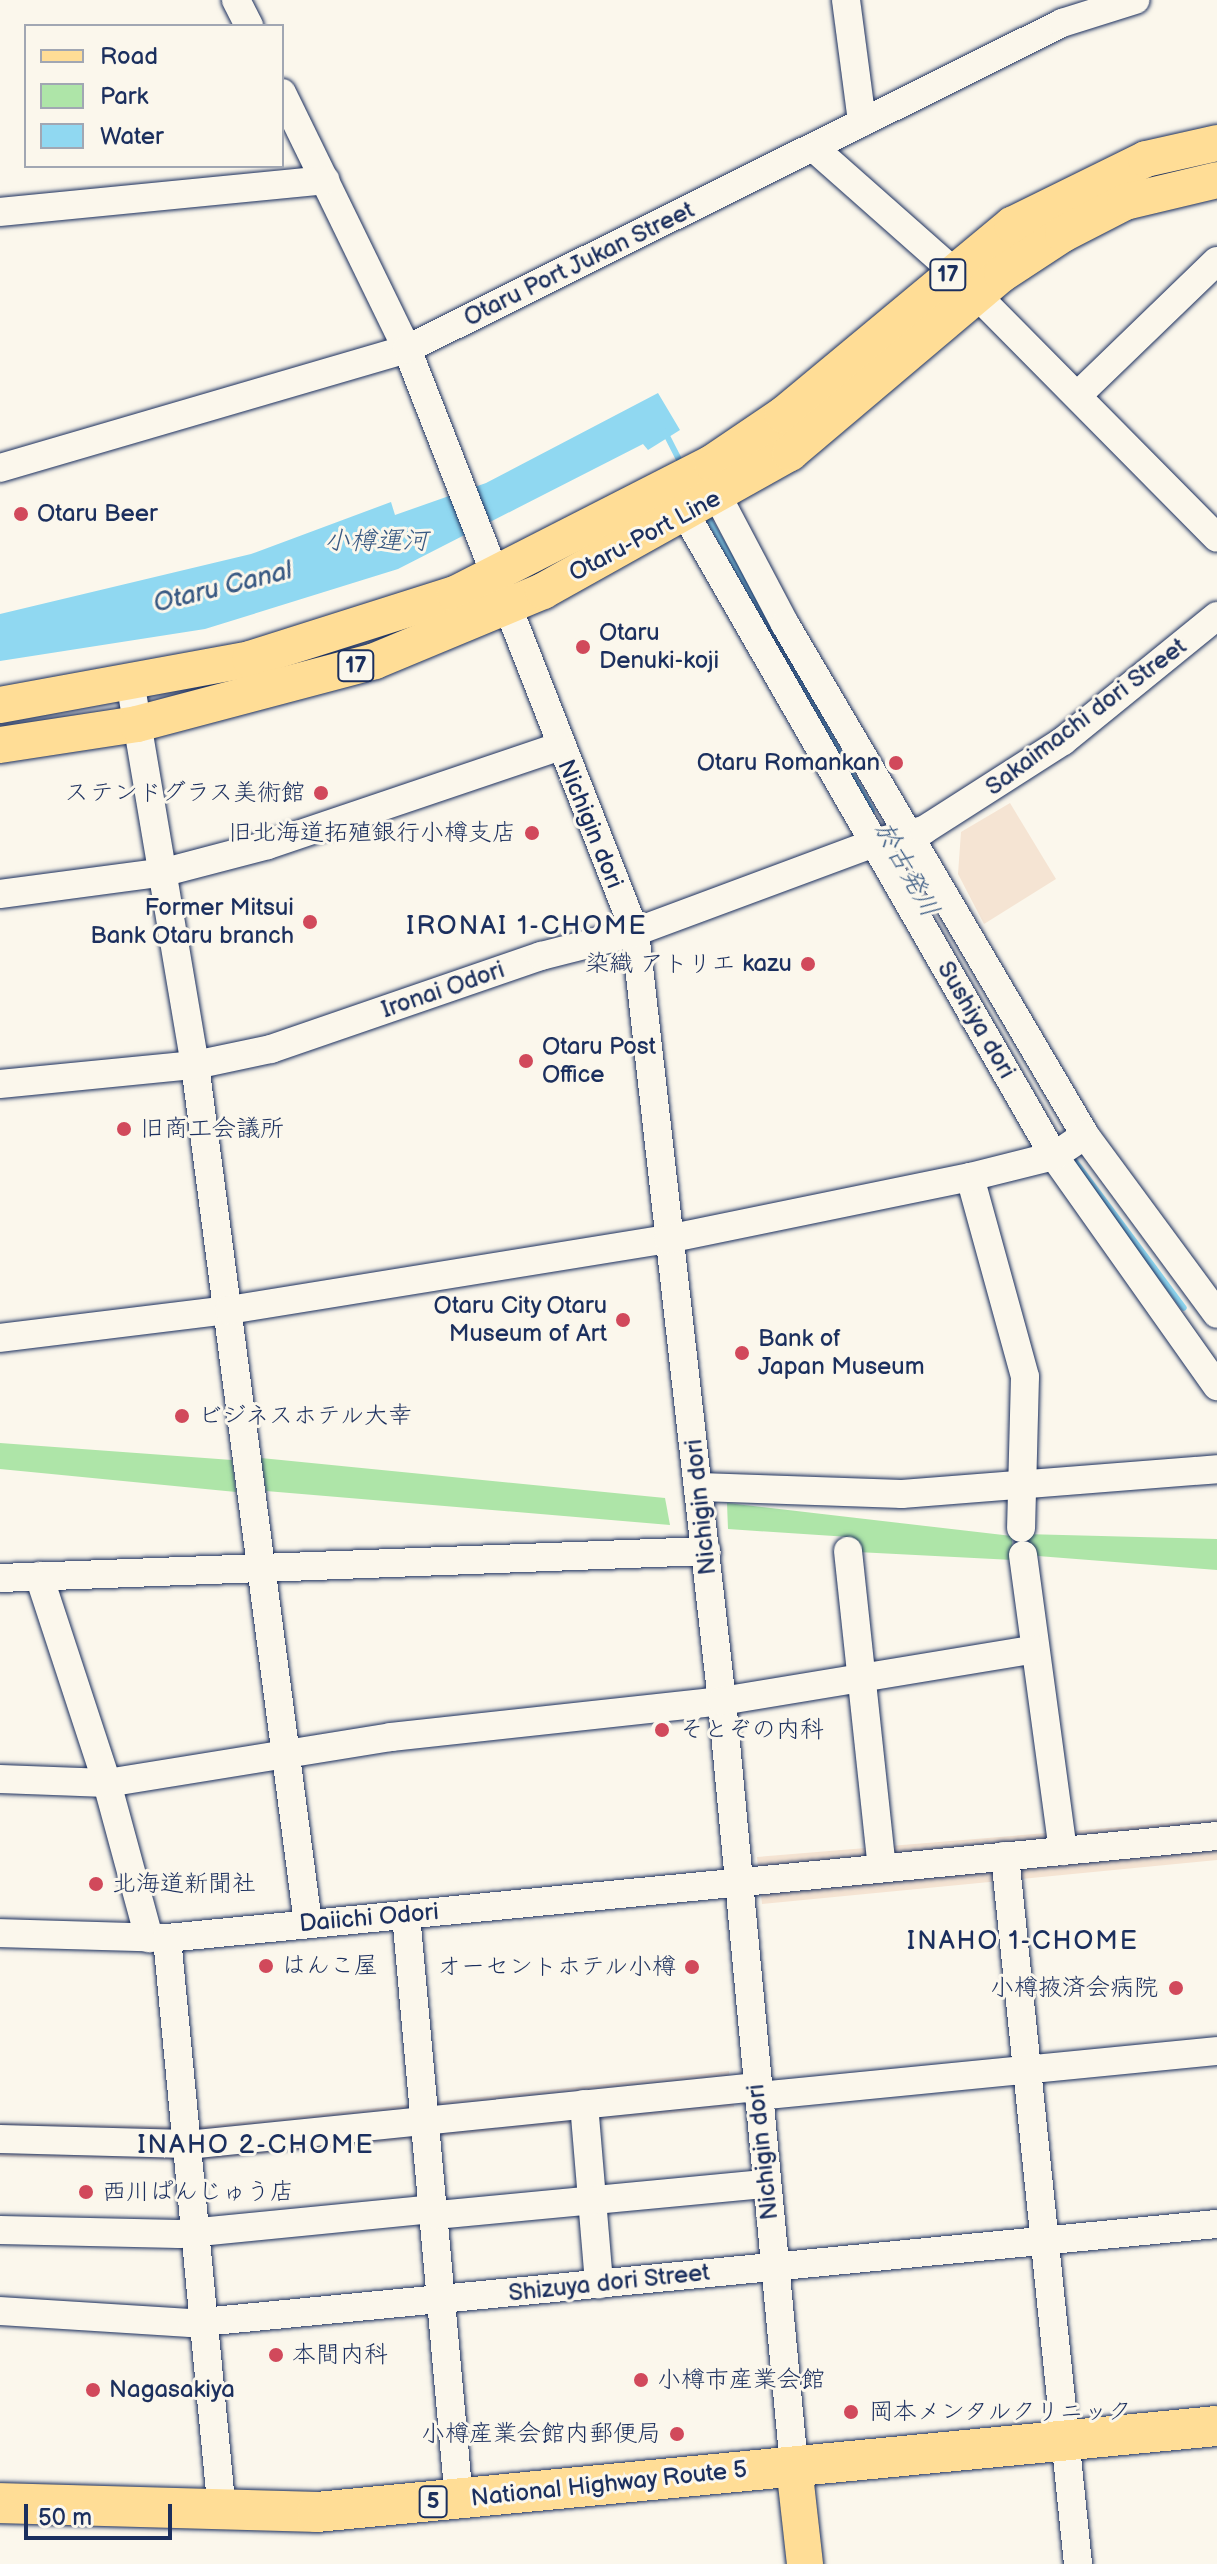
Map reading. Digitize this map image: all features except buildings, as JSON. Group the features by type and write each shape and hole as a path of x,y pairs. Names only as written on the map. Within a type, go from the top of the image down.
{"highway":[{"name":"National Highway Route 5","path":"0,2503 222,2512 317,2512 1217,2426"}],"main road":[{"name":"Otaru-Port Line","path":"0,745 137,724 375,661 501,590 834,420 965,283 1012,225 1146,159 1217,143"},
{"name":"Otaru-Port Line","path":"965,283 1125,202 1217,180"},
{"name":"Otaru-Port Line","path":"0,705 264,655 442,599 501,590"},
{"path":"794,2466 805,2564"}],"street":[{"path":"236,0 248,24"},
{"path":"846,0 862,122"},
{"name":"Otaru Port Jukan Street","path":"0,468 407,349 1062,23 1135,0"},
{"name":"Nichigin dori","path":"284,97 407,349 481,537 558,747 635,932 668,1239 700,1487 794,2466"},
{"path":"814,148 965,283 1217,538"},
{"path":"0,212 325,180"},
{"path":"1078,395 1217,261"},
{"name":"Sushiya dori","path":"715,480 1054,1156 1201,1316"},
{"name":"Sushiya dori","path":"676,501 1201,1316 1217,1386"},
{"name":"Sakaimachi dori Street","path":"892,838 937,825 1020,773 1217,616"},
{"path":"130,681 165,872 195,1065 308,1923"},
{"path":"0,894 165,872 268,845 558,747"},
{"name":"Ironai Odori","path":"0,1084 195,1065 271,1049 541,956 635,932 892,838"},
{"path":"0,1338 229,1310 668,1239 970,1177 1054,1156 1085,1135"},
{"path":"970,1177 1025,1377 1019,1483 1022,1541 1063,1851"},
{"path":"700,1487 888,1494 1217,1469"},
{"path":"0,1578 706,1551"},
{"path":"848,1551 882,1868"},
{"path":"39,1576 158,1938 190,2144 203,2322 222,2512"},
{"path":"0,1779 107,1783 287,1757 391,1737 722,1701 1035,1649"},
{"name":"Daiichi Odori","path":"0,1933 158,1938 1217,1836"},
{"path":"1005,1856 1042,2242 1078,2564"},
{"path":"406,1915 444,2301 459,2500"},
{"path":"0,2139 190,2144 426,2118 1217,2051"},
{"path":"584,2104 599,2284"},
{"path":"0,2230 196,2233 766,2184"},
{"name":"Shizuya dori Street","path":"0,2311 203,2322 1217,2224"}],"shaded area":[{"path":"1010,803 1056,879 984,924 958,874 961,832"},
{"path":"1217,1819 1217,1860 762,1904 757,1857"},
{"path":"729,2071 734,2107 199,2160 0,2157 0,2123 194,2127"}],"green space":[{"path":"0,1443 232,1460 236,1492 0,1469"},
{"path":"261,1458 665,1498 670,1525 266,1491"},
{"path":"727,1503 1012,1536 1013,1560 857,1552 849,1537 728,1529"},
{"path":"1024,1534 1217,1539 1217,1570 1025,1555"}],"water":[{"name":"小樽運河","path":"658,393 680,430 648,450 643,444 398,569 205,629 0,661 0,614 251,554 391,502 395,515 486,483"}],"waterway":[{"name":"於古発川","path":"665,432 681,464"},
{"name":"於古発川","path":"706,514 872,811"},
{"name":"於古発川","path":"1074,1160 1184,1308"}],"place":[{"name":"Otaru Beer","path":"21,514"},
{"name":"Otaru Denuki-koji","path":"583,647"},
{"name":"Otaru Romankan","path":"896,763"},
{"name":"ステンドグラス美術館","path":"321,793"},
{"name":"旧北海道拓殖銀行小樽支店","path":"532,833"},
{"name":"Former Mitsui Bank Otaru branch","path":"310,922"},
{"name":"染織 アトリエ kazu","path":"808,964"},
{"name":"Otaru Post Office","path":"526,1061"},
{"name":"旧商工会議所","path":"124,1129"},
{"name":"Otaru City Otaru Museum of Art","path":"623,1320"},
{"name":"Bank of Japan Museum","path":"742,1353"},
{"name":"ビジネスホテル大幸","path":"182,1416"},
{"name":"そとぞの内科","path":"662,1730"},
{"name":"北海道新聞社","path":"96,1884"},
{"name":"はんこ屋","path":"266,1966"},
{"name":"オーセントホテル小樽","path":"692,1967"},
{"name":"小樽掖済会病院","path":"1176,1988"},
{"name":"西川ぱんじゅう店","path":"86,2192"},
{"name":"本間内科","path":"276,2355"},
{"name":"小樽市産業会館","path":"641,2380"},
{"name":"Nagasakiya","path":"93,2390"},
{"name":"岡本メンタルクリニック","path":"851,2412"},
{"name":"小樽産業会館内郵便局","path":"677,2434"}],"district":[{"name":"IRONAI 1-CHOME","path":"527,927"},
{"name":"INAHO 1-CHOME","path":"1023,1942"},
{"name":"INAHO 2-CHOME","path":"256,2146"}],"water label":[{"name":"Otaru Canal","path":"223,588"}]}
